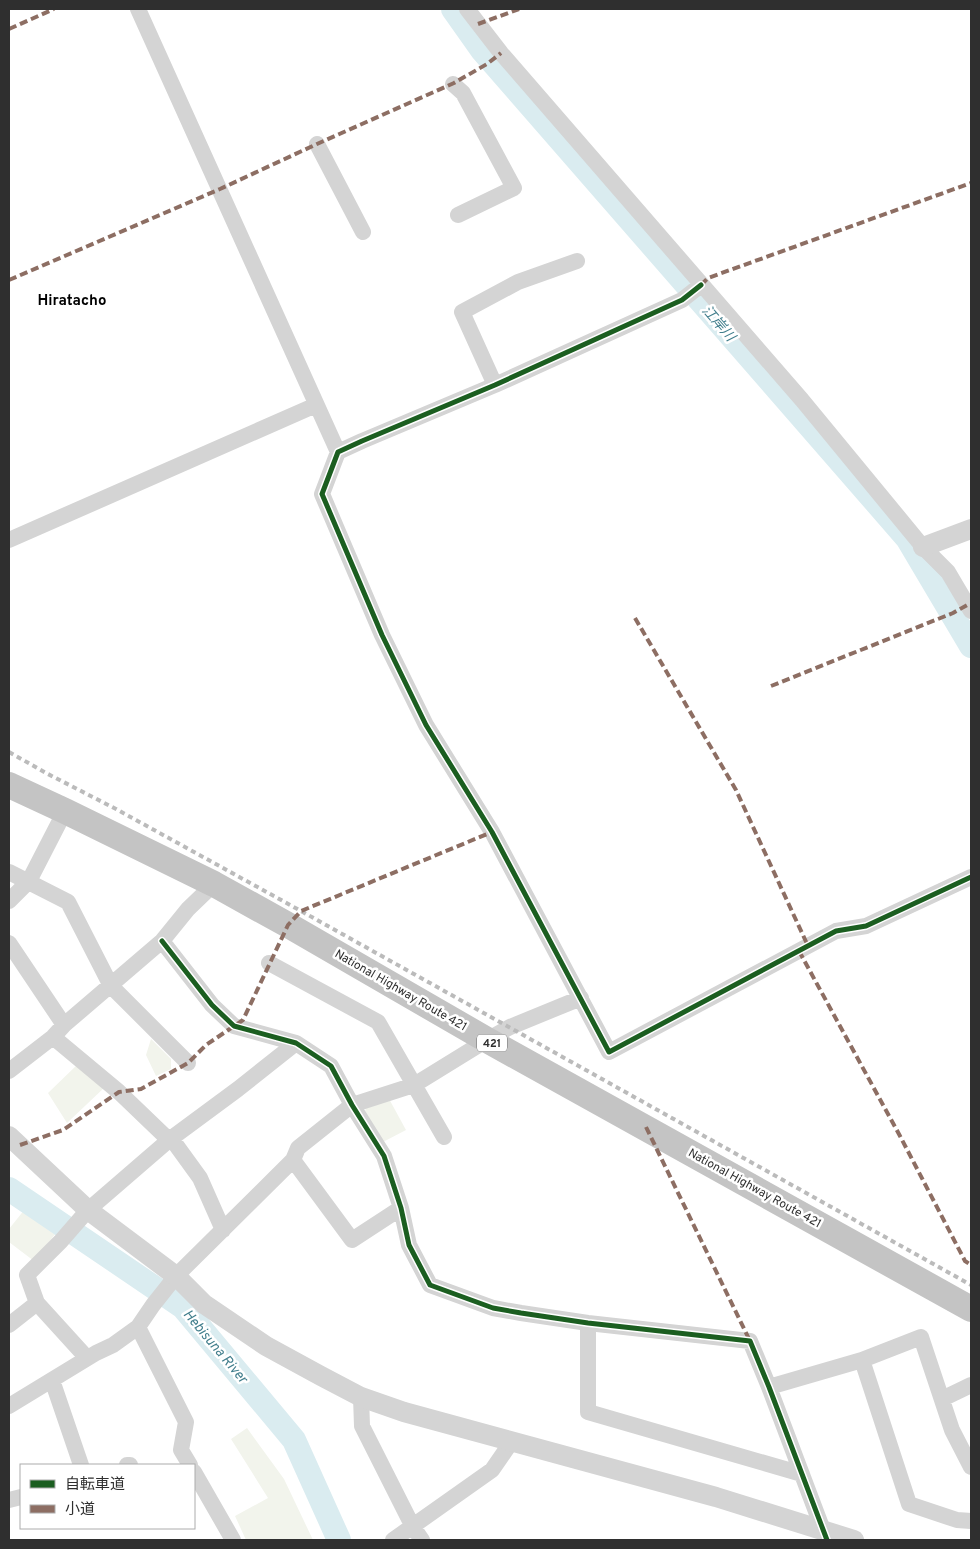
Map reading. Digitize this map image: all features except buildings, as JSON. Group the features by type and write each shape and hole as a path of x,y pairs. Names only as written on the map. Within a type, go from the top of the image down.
{"highway":[{"name":"National Highway Route 421","path":"9,785 66,810 214,884 487,1040 971,1309"}],"street":[{"path":"138,9 338,452"},
{"path":"467,9 695,290 802,400 923,547 948,572 971,611"},
{"path":"452,84 463,93 514,188 458,214"},
{"path":"317,144 363,232"},
{"path":"495,385 462,312 518,282 577,261"},
{"path":"695,290 682,300 495,385 338,452 322,494 382,635 426,725 492,832 610,1052 836,931 866,926 971,877"},
{"path":"9,540 316,405"},
{"path":"923,547 971,529"},
{"path":"9,901 29,881 66,810"},
{"path":"9,872 68,902 111,986 188,1063"},
{"path":"9,1071 53,1037 64,1024 162,941 188,909 214,884"},
{"path":"162,941 212,1005 234,1026 296,1043 331,1066 352,1106 384,1156 401,1208 409,1245 430,1285 493,1308 588,1323 750,1341 825,1536"},
{"path":"9,943 64,1024"},
{"path":"269,963 378,1022 444,1137"},
{"path":"9,1406 138,1327 176,1276 293,1160 298,1148 352,1106 414,1085 510,1028 581,998"},
{"path":"53,1037 119,1092 170,1139 200,1178 222,1230"},
{"path":"87,1358 37,1303 27,1275 61,1241 88,1210 170,1139 296,1043"},
{"path":"12,1143 88,1210 176,1276 204,1304 266,1346 361,1397 404,1412 716,1497 825,1536 854,1540"},
{"path":"293,1160 352,1240 401,1208"},
{"path":"9,1325 37,1303"},
{"path":"588,1323 588,1412 802,1474"},
{"path":"138,1327 186,1422 181,1450 189,1464"},
{"path":"769,1387 862,1360 921,1337 952,1430 971,1467"},
{"path":"862,1360 909,1504 957,1520 971,1520"},
{"path":"52,1380 81,1464"},
{"path":"942,1399 971,1385"},
{"path":"361,1397 362,1426 417,1534"},
{"path":"393,1540 417,1534 492,1470 512,1442"},
{"path":"195,1474 233,1540"}],"shaded area":[{"path":"151,1039 171,1059 171,1069 156,1076 146,1055"},
{"path":"78,1064 105,1087 67,1123 48,1093"},
{"path":"388,1097 406,1130 383,1142 364,1113 368,1104"},
{"path":"25,1209 56,1233 34,1261 9,1242 9,1229"},
{"path":"247,1428 284,1479 313,1540 246,1540 235,1516 268,1498 231,1439"}],"waterway":[{"name":"江岸川","path":"453,9 482,50 907,538 971,646"},
{"name":"Hebisuna River","path":"9,1189 183,1307 294,1440 339,1540"}],"railway":[{"path":"9,752 301,911 971,1285"}],"marked path":[{"path":"9,29 54,9"},
{"path":"478,24 519,9"},
{"path":"9,280 220,189 454,83 487,64 501,53"},
{"path":"701,285 708,278 971,183"},
{"path":"771,686 953,613 969,604"},
{"path":"635,618 736,790 808,946"},
{"path":"20,1145 63,1130 119,1092 141,1089 188,1063 206,1045 243,1020 288,925 301,911 492,832"},
{"path":"799,951 900,1136 965,1261 971,1265"},
{"path":"646,1127 750,1341"}],"cycle path":[{"path":"701,285 682,300 495,385 338,452 322,494 382,635 426,725 492,832 609,1052 836,931 866,926 971,877"},
{"path":"162,941 212,1005 234,1026 296,1043 331,1066 352,1105 384,1156 401,1208 409,1245 430,1285 493,1308 521,1313 588,1323 750,1341 827,1540"}],"district":[{"name":"Hiratacho","path":"72,300"}]}
